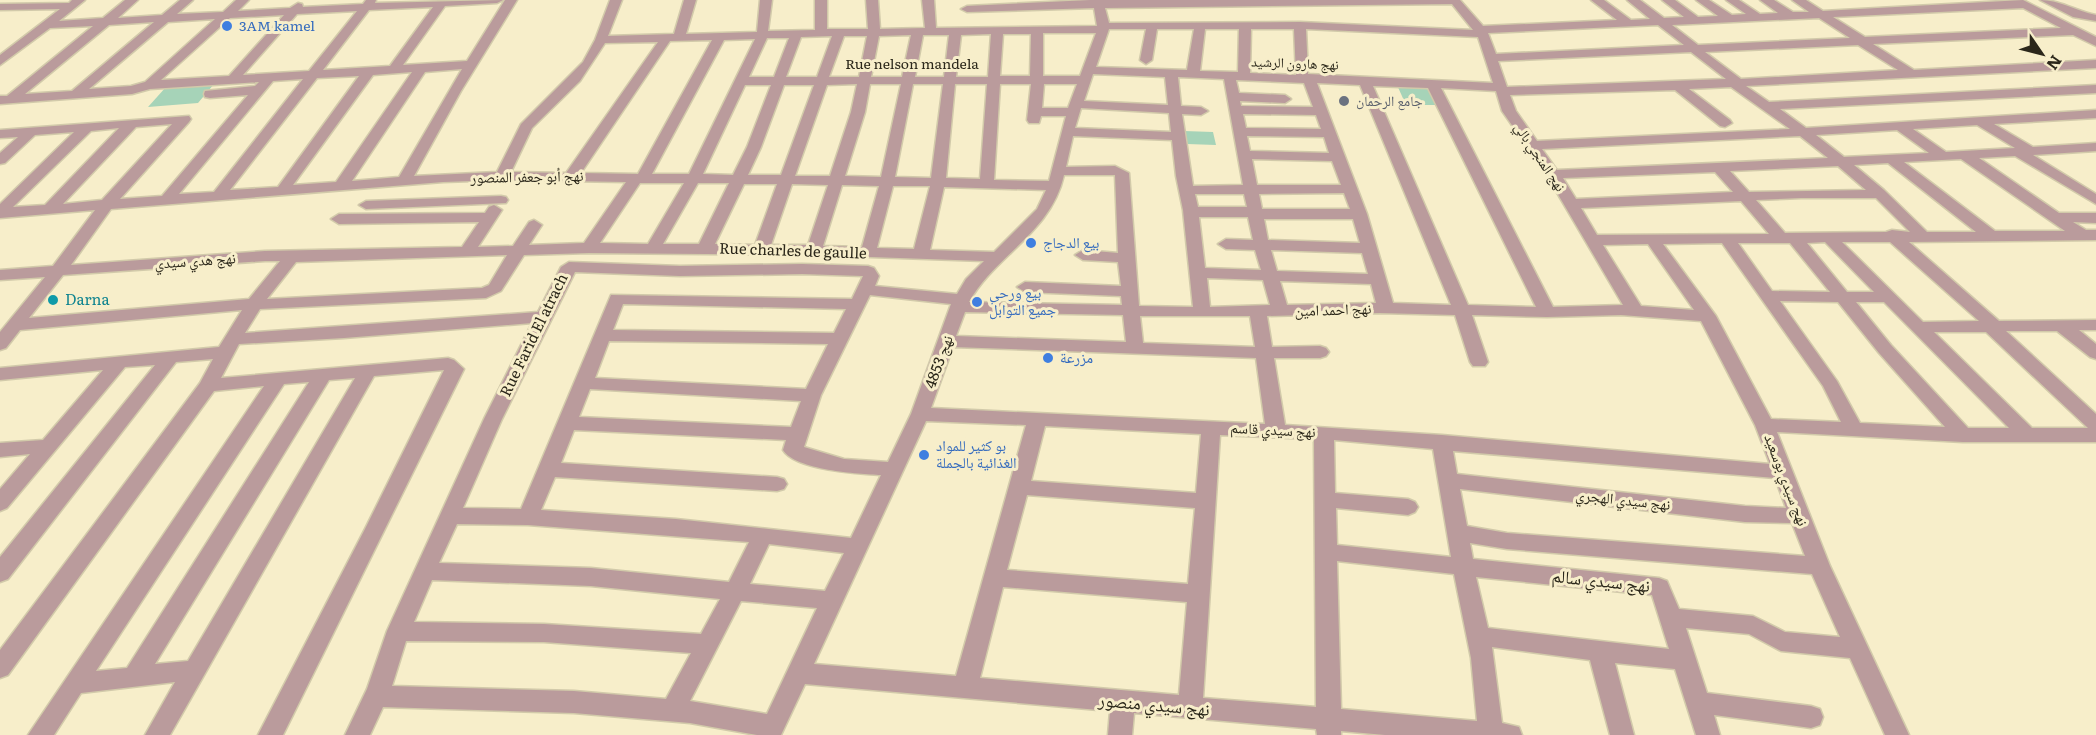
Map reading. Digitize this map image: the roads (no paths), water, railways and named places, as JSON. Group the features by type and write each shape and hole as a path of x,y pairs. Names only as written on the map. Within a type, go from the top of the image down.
{"street":[{"path":"5,100 132,0"},
{"path":"75,95 187,0"},
{"path":"149,85 243,0"},
{"path":"233,79 304,0"},
{"path":"44,25 226,16 369,4 497,0"},
{"path":"404,181 470,65 511,0"},
{"path":"467,251 501,200 526,127 576,78 588,63 601,40 616,0"},
{"path":"572,176 672,38 690,0"},
{"path":"653,248 693,180 762,36 766,0"},
{"path":"821,0 821,33"},
{"path":"814,250 838,180 866,79 874,33 872,0"},
{"path":"868,253 887,181 908,79 924,32 928,0"},
{"path":"1597,0 1629,24"},
{"path":"1633,0 1736,83 1839,161 1879,194 1922,236"},
{"path":"1668,0 1697,21"},
{"path":"1702,0 1730,19"},
{"path":"1732,0 1759,18"},
{"path":"1766,0 1791,16"},
{"path":"1798,0 1912,73 2096,200"},
{"path":"1829,0 1863,13"},
{"path":"1927,0 1944,9"},
{"path":"2046,0 2077,15 2096,18"},
{"path":"970,32 967,5 1017,10 1097,2 1455,1"},
{"name":"نهج المنجي بالي","path":"1455,1 1482,32 1509,111 1553,174 1635,311"},
{"path":"394,70 443,2"},
{"path":"1097,2 1103,27"},
{"path":"0,8 74,3"},
{"path":"3,57 74,3"},
{"path":"601,40 821,33 1036,30 1076,34 1103,27 1200,26 1300,26 1482,32 1944,9 2020,3 2096,42"},
{"path":"218,196 369,4"},
{"path":"1712,20 1749,46"},
{"path":"1611,25 1645,51"},
{"path":"1193,74 1200,26"},
{"path":"1245,26 1235,104 1263,247 1280,311"},
{"path":"1300,26 1306,78 1319,106 1359,214 1386,308"},
{"name":"نهج 4853","path":"771,731 920,414 960,303 972,282 1032,223 1048,202 1057,179 1075,108 1103,27"},
{"path":"1146,60 1152,27"},
{"path":"1036,30 1035,116 1075,108 1201,111"},
{"path":"987,183 997,31"},
{"path":"1491,58 2075,31"},
{"path":"921,255 938,182 955,32"},
{"path":"761,250 838,33"},
{"path":"705,249 739,180 796,34"},
{"path":"589,248 639,178 720,37"},
{"name":"نهج هارون الرشيد","path":"1086,75 1171,73 1237,75 1502,89 1678,86 2096,64"},
{"path":"5,100 132,90 149,85 470,65"},
{"path":"2024,67 2064,90"},
{"path":"341,186 421,68"},
{"path":"282,191 369,71"},
{"path":"1171,73 1174,110 1191,212 1203,312"},
{"name":"Rue nelson mandela","path":"740,81 1037,78 1086,75"},
{"path":"166,200 270,77"},
{"path":"1365,81 1462,311 1479,362"},
{"path":"1433,84 1547,312"},
{"path":"1678,86 1725,123"},
{"path":"1766,106 2096,89"},
{"path":"210,94 259,90"},
{"path":"1235,104 1319,106"},
{"path":"1531,145 1683,140 2096,114"},
{"path":"0,134 184,119 107,204 59,270 0,344"},
{"path":"49,209 132,123"},
{"path":"1898,125 1943,156"},
{"path":"0,212 88,126"},
{"path":"0,160 32,131"},
{"path":"1068,132 1178,136"},
{"path":"1240,132 1329,133"},
{"path":"1683,140 1716,167 1742,196 1787,237 1844,297 1885,349 1963,435"},
{"path":"1553,174 1891,159 2096,147"},
{"path":"2076,148 2096,160"},
{"path":"1964,154 2056,217 2089,235"},
{"path":"1244,155 1340,162"},
{"path":"1891,159 1990,235"},
{"path":"1289,167 1340,162"},
{"name":"نهج أبو جعفر المنصور","path":"0,212 404,181 509,176 987,183 1057,179 1115,170 1122,173 1126,258"},
{"path":"1186,189 1350,189"},
{"path":"1570,204 1742,196 1879,194"},
{"path":"366,205 501,200"},
{"path":"1191,212 1359,214"},
{"path":"339,219 490,217"},
{"path":"2056,217 2096,218"},
{"path":"15,325 254,304 486,293 495,288 534,225"},
{"path":"1592,240 2089,235"},
{"path":"1892,236 1992,326 2096,425"},
{"path":"1828,237 2027,435"},
{"path":"1726,238 1831,386 1853,428"},
{"name":"نهج سيدي بوسعيد","path":"1652,239 1707,315 1765,425 1819,566 1897,735"},
{"path":"1226,244 1369,249"},
{"name":"Rue charles de gaulle","path":"467,251 653,248 814,250 997,257"},
{"name":"نهج هدي سيدي","path":"0,275 289,257 467,251"},
{"path":"1083,255 1126,258 1135,348"},
{"path":"0,668 208,384 228,345 254,304 288,263 289,257"},
{"name":"Rue Farid El atrach","path":"357,735 377,692 398,631 566,269 572,266 681,271 802,269 868,271 871,276 861,297"},
{"path":"1199,273 1377,279"},
{"path":"1025,287 1130,291"},
{"path":"1769,296 1890,297"},
{"path":"528,518 550,470 566,423 617,299 861,297 960,303"},
{"path":"861,297 812,394 793,450 814,459 844,466 894,469"},
{"name":"نهج احمد امين","path":"960,303 1131,311 1203,312 1386,308 1462,311 1635,311 1707,315"},
{"path":"1258,311 1276,431"},
{"path":"0,374 169,359 228,345 542,317"},
{"path":"2061,325 2096,353"},
{"path":"1919,327 2096,325"},
{"path":"602,335 839,339"},
{"path":"947,341 1265,353 1320,352"},
{"path":"0,573 169,359"},
{"path":"0,503 120,363"},
{"path":"208,384 448,364 455,369 270,735"},
{"path":"157,735 368,371"},
{"path":"134,677 323,375"},
{"path":"40,735 278,379"},
{"path":"584,383 812,394"},
{"name":"نهج سيدي قاسم","path":"920,414 1324,433 1328,728"},
{"path":"965,688 1037,418"},
{"path":"566,423 798,434"},
{"path":"1765,425 1963,435 2096,435"},
{"path":"1190,707 1211,426"},
{"path":"1324,433 1783,472"},
{"path":"1442,442 1463,567 1479,636 1497,734"},
{"path":"0,450 49,446"},
{"path":"550,470 777,484"},
{"name":"نهج سيدي الهجري","path":"1448,480 1745,514 1799,516"},
{"path":"1019,487 1206,501"},
{"path":"1326,500 1408,507"},
{"path":"450,516 528,518 763,535 857,547"},
{"path":"1458,533 1507,541 1819,566"},
{"path":"673,710 705,644 737,590 763,535"},
{"path":"1327,552 1463,567"},
{"name":"نهج سيدي سالم","path":"1463,567 1659,587 1670,616"},
{"path":"426,571 591,577 832,601"},
{"path":"995,578 1199,594"},
{"path":"1707,735 1670,616 1753,625 1781,641 1858,649"},
{"path":"398,631 544,633 705,644"},
{"path":"1479,636 1600,652 1684,660"},
{"path":"1600,652 1622,735"},
{"path":"74,684 194,670"},
{"name":"نهج سيدي منصور","path":"799,673 1190,707 1328,728 1497,734"},
{"path":"377,692 673,710 771,731"},
{"path":"1120,735 1123,702"},
{"path":"1696,702 1811,717"}],"place":[{"name":"3AM kamel","path":"227,26"},
{"name":"جامع الرحمان","path":"1344,101"},
{"name":"بيع الدجاج","path":"1031,243"},
{"name":"Darna","path":"53,300"},
{"name":"بيع ورحي جميع التوابل","path":"977,302"},
{"name":"مزرعة","path":"1048,358"},
{"name":"بو كثير للمواد الغذائية بالجملة","path":"924,455"}]}
